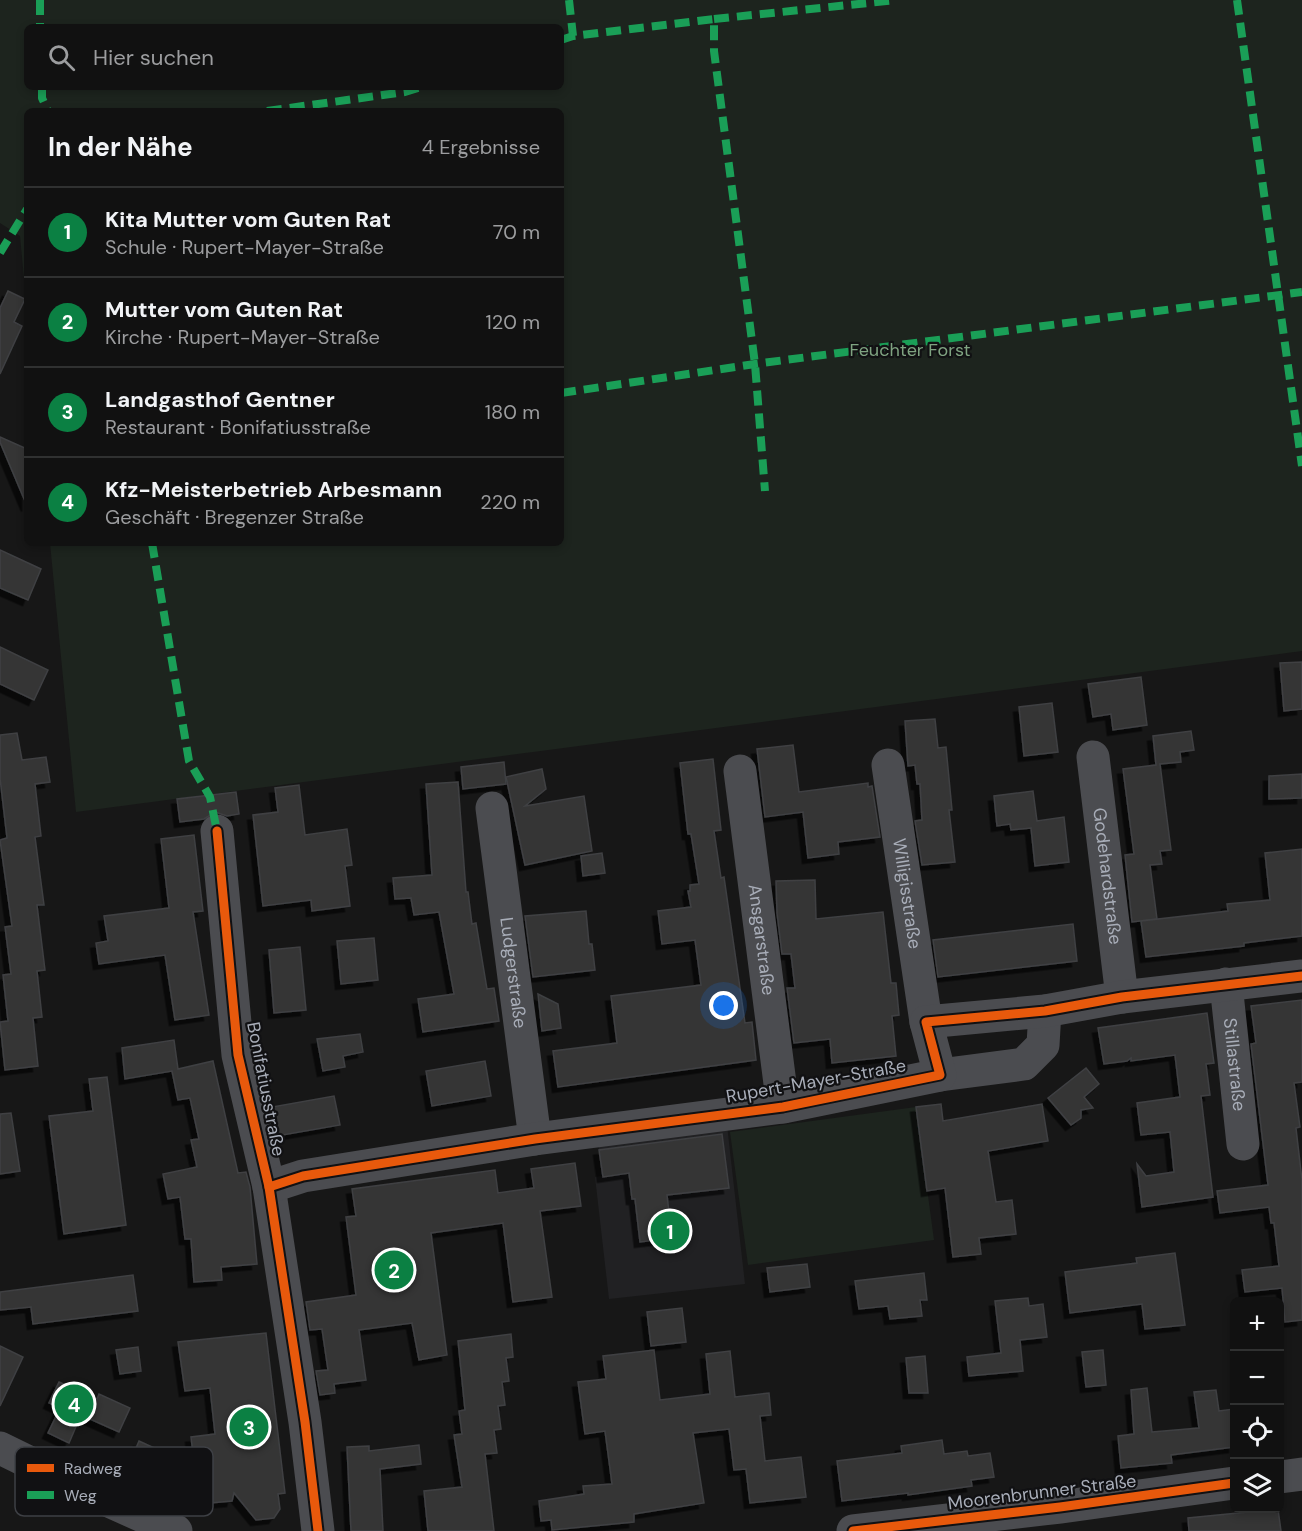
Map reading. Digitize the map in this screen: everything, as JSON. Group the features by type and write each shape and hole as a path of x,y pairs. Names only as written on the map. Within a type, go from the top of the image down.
{"street":[{"name":"Godehardstraße","path":"1093,757 1122,997"},
{"name":"Willigisstraße","path":"888,765 926,1022"},
{"name":"Ansgarstraße","path":"740,771 783,1107"},
{"name":"Ludgerstraße","path":"492,808 535,1139"},
{"name":"Bonifatiusstraße","path":"217,831 238,1055 269,1187 305,1422 318,1531"},
{"path":"940,1075 926,1022 1045,1011 1122,997 1302,976"},
{"name":"Stillastraße","path":"1226,984 1243,1144"},
{"name":"Rupert-Mayer-Straße","path":"269,1187 303,1176 535,1139 783,1107 940,1075 1024,1064 1043,1045 1045,1011"},
{"path":"0,1448 15,1455"},
{"path":"1284,1476 1302,1474"},
{"name":"Moorenbrunner Straße","path":"853,1531 1061,1519 1230,1484"},
{"path":"144,1516 176,1531"}],"shaded area":[{"path":"727,1125 745,1284 609,1299 595,1177 602,1176 598,1141"}],"green space":[{"name":"Feuchter Forst","path":"0,0 1302,0 1302,651 76,812 50,546 564,546 564,108 24,108 24,278 20,236 0,223"},
{"path":"916,1107 934,1240 748,1265 730,1132"}],"building":[{"path":"8,291 24,299 14,322 22,326 0,374 0,308"},
{"path":"0,437 24,448 24,499 0,442"},
{"path":"0,550 41,569 28,600 0,588"},
{"path":"0,647 48,670 34,700 0,684"},
{"path":"1302,662 1302,709 1284,711 1280,663"},
{"path":"1141,677 1147,725 1113,730 1111,714 1093,717 1088,684"},
{"path":"1052,703 1058,752 1024,756 1019,707"},
{"path":"935,719 938,748 946,747 952,810 949,810 955,862 922,865 915,821 922,820 920,784 917,784 915,765 908,766 905,721"},
{"path":"1191,731 1194,750 1180,752 1181,762 1160,764 1171,850 1160,851 1162,864 1150,865 1157,919 1132,922 1125,855 1134,854 1123,769 1156,765 1153,736"},
{"path":"17,733 22,760 46,757 50,782 35,784 41,836 35,837 44,905 37,905 45,970 37,971 42,1017 33,1018 38,1066 5,1070 0,1022 8,1021 3,975 11,974 5,927 12,926 0,840 7,838 0,778 0,735"},
{"path":"793,745 799,792 868,783 868,787 872,786 880,837 838,842 839,854 808,858 803,812 765,817 757,749"},
{"path":"713,759 721,830 714,831 721,878 724,877 745,1023 752,1022 756,1060 558,1087 553,1051 617,1043 611,996 701,985 695,940 662,944 658,911 691,907 688,891 690,891 690,885 699,884 691,834 688,834 680,763"},
{"path":"504,762 506,784 463,789 461,767"},
{"path":"542,769 546,789 525,806 584,796 592,851 525,865 506,777"},
{"path":"1302,774 1302,798 1269,799 1269,776"},
{"path":"458,782 466,892 468,892 472,924 476,923 487,989 494,988 499,1021 423,1032 418,999 454,994 439,912 414,915 411,898 395,899 393,878 432,875 426,784"},
{"path":"299,785 305,835 347,829 352,865 345,866 350,906 312,911 311,900 263,906 253,815 278,812 275,788"},
{"path":"1033,791 1037,821 1064,817 1069,862 1035,866 1031,828 1011,830 1010,824 997,826 994,796"},
{"path":"236,792 239,814 227,816 215,812 204,819 180,822 177,799"},
{"path":"194,835 203,911 193,912 209,1015 175,1020 165,955 99,964 96,943 108,941 104,916 169,908 161,839"},
{"path":"1302,849 1302,936 1244,943 1244,946 1146,957 1141,921 1228,911 1227,904 1270,900 1265,853"},
{"path":"602,853 605,873 583,876 581,856"},
{"path":"815,880 816,919 883,912 891,983 896,983 899,1015 892,1016 896,1056 832,1063 830,1039 794,1043 787,988 795,988 791,954 782,954 776,881"},
{"path":"586,911 589,944 592,944 595,970 533,977 525,916"},
{"path":"1073,924 1077,961 938,977 933,940"},
{"path":"374,938 378,980 341,984 337,941"},
{"path":"300,947 306,1010 274,1013 269,950"},
{"path":"538,994 558,1004 561,1028 542,1031"},
{"path":"1302,1000 1302,1082 1294,1083 1300,1127 1296,1128 1302,1180 1302,1320 1285,1322 1282,1288 1245,1292 1242,1270 1279,1266 1274,1223 1271,1223 1269,1207 1220,1213 1217,1191 1268,1185 1251,1044 1256,1043 1251,1006"},
{"path":"1207,1013 1214,1063 1206,1064 1210,1095 1201,1096 1213,1197 1142,1207 1137,1164 1146,1176 1174,1172 1170,1132 1141,1135 1137,1103 1180,1097 1175,1055 1131,1061 1131,1058 1127,1061 1104,1064 1098,1028"},
{"path":"360,1034 363,1052 343,1056 345,1067 323,1071 317,1039"},
{"path":"174,1040 178,1069 213,1061 238,1173 246,1172 250,1187 257,1264 221,1267 222,1280 194,1282 191,1239 185,1239 180,1197 168,1199 163,1174 197,1167 191,1140 199,1139 190,1098 178,1100 172,1071 125,1079 122,1048"},
{"path":"485,1061 491,1096 432,1106 426,1071"},
{"path":"1086,1068 1099,1084 1084,1097 1093,1108 1081,1110 1081,1118 1071,1125 1048,1098"},
{"path":"107,1077 126,1225 64,1234 49,1116 93,1111 89,1079"},
{"path":"334,1096 340,1125 277,1136 272,1107"},
{"path":"941,1104 943,1121 1042,1104 1048,1141 988,1151 996,1202 1012,1200 1016,1234 979,1238 981,1254 953,1257 945,1188 927,1191 916,1107"},
{"path":"11,1113 20,1171 0,1174 0,1114"},
{"path":"722,1134 729,1188 667,1195 672,1238 640,1242 635,1199 632,1199 629,1173 603,1177 599,1150"},
{"path":"575,1163 581,1206 540,1211 552,1297 513,1302 503,1223 431,1233 447,1355 419,1360 412,1323 359,1330 366,1380 334,1384 335,1393 320,1395 316,1371 328,1370 322,1329 310,1330 306,1302 356,1295 346,1217 356,1216 352,1189 495,1170 498,1193 534,1188 531,1169"},
{"path":"1175,1253 1185,1325 1145,1329 1142,1304 1070,1313 1065,1272 1137,1263 1136,1258"},
{"path":"807,1264 810,1287 770,1292 767,1268"},
{"path":"924,1273 927,1300 920,1300 922,1316 890,1319 888,1306 859,1309 855,1281"},
{"path":"133,1275 138,1311 33,1324 31,1307 0,1310 0,1292"},
{"path":"1028,1298 1029,1306 1043,1304 1047,1337 1020,1340 1023,1371 969,1376 967,1357 1001,1353 995,1301"},
{"path":"682,1308 686,1342 651,1346 647,1312"},
{"path":"266,1333 285,1493 278,1494 280,1509 274,1518 256,1520 234,1493 232,1501 213,1503 213,1447 192,1447 191,1437 215,1434 210,1388 185,1391 178,1342"},
{"path":"511,1334 513,1357 506,1358 509,1381 502,1382 505,1405 498,1406 501,1429 494,1430 497,1453 485,1454 494,1531 428,1531 424,1491 462,1487 454,1435 462,1434 459,1411 465,1410 458,1341"},
{"path":"0,1346 23,1357 0,1406"},
{"path":"138,1347 141,1371 120,1374 116,1350"},
{"path":"654,1350 660,1400 710,1394 706,1354 730,1351 735,1397 769,1393 771,1415 760,1416 765,1461 801,1457 806,1497 750,1503 746,1469 734,1470 729,1429 693,1433 704,1503 634,1514 634,1522 552,1530 551,1520 541,1521 539,1501 584,1494 583,1486 612,1484 605,1431 585,1434 578,1382 606,1379 603,1356"},
{"path":"1103,1350 1106,1385 1086,1387 1082,1352"},
{"path":"925,1356 928,1393 909,1393 906,1358"},
{"path":"59,1382 97,1399 99,1394 130,1408 119,1432 81,1415 69,1443 48,1433 60,1408 49,1403"},
{"path":"1147,1388 1152,1432 1199,1428 1194,1392 1216,1390 1219,1411 1230,1410 1230,1448 1171,1455 1172,1463 1121,1468 1118,1436 1134,1434 1131,1390"},
{"path":"942,1440 944,1454 967,1451 968,1456 990,1453 994,1477 971,1480 972,1486 842,1501 837,1461 902,1453 901,1446"},
{"path":"139,1441 152,1447 136,1447"},
{"path":"419,1445 421,1464 380,1469 383,1531 351,1531 347,1447 369,1446 369,1451"},
{"path":"1238,1513 1279,1513 1281,1531 1189,1531 1188,1518"}],"marked path":[{"path":"40,0 40,24"},
{"path":"569,0 573,36"},
{"path":"714,19 897,0"},
{"path":"1237,0 1302,466"},
{"path":"564,39 714,19 714,51 755,364 765,491"},
{"path":"42,90 42,98 47,108"},
{"path":"289,108 411,90"},
{"path":"0,253 24,214"},
{"path":"564,393 755,364 1302,292"},
{"path":"153,546 189,761 210,797 217,831"}],"cycle path":[{"path":"217,831 238,1055 269,1187 305,1422 318,1531"},
{"path":"269,1187 303,1176 535,1139 783,1107 940,1075 926,1022 1045,1011 1122,997 1302,976"},
{"path":"853,1531 1060,1507 1230,1484"}],"place":[{"name":"Kita Mutter vom Guten Rat","path":"670,1231"},
{"name":"Mutter vom Guten Rat","path":"394,1270"},
{"name":"Kfz-Meisterbetrieb Arbesmann","path":"74,1404"},
{"name":"Landgasthof Gentner","path":"249,1427"}]}
